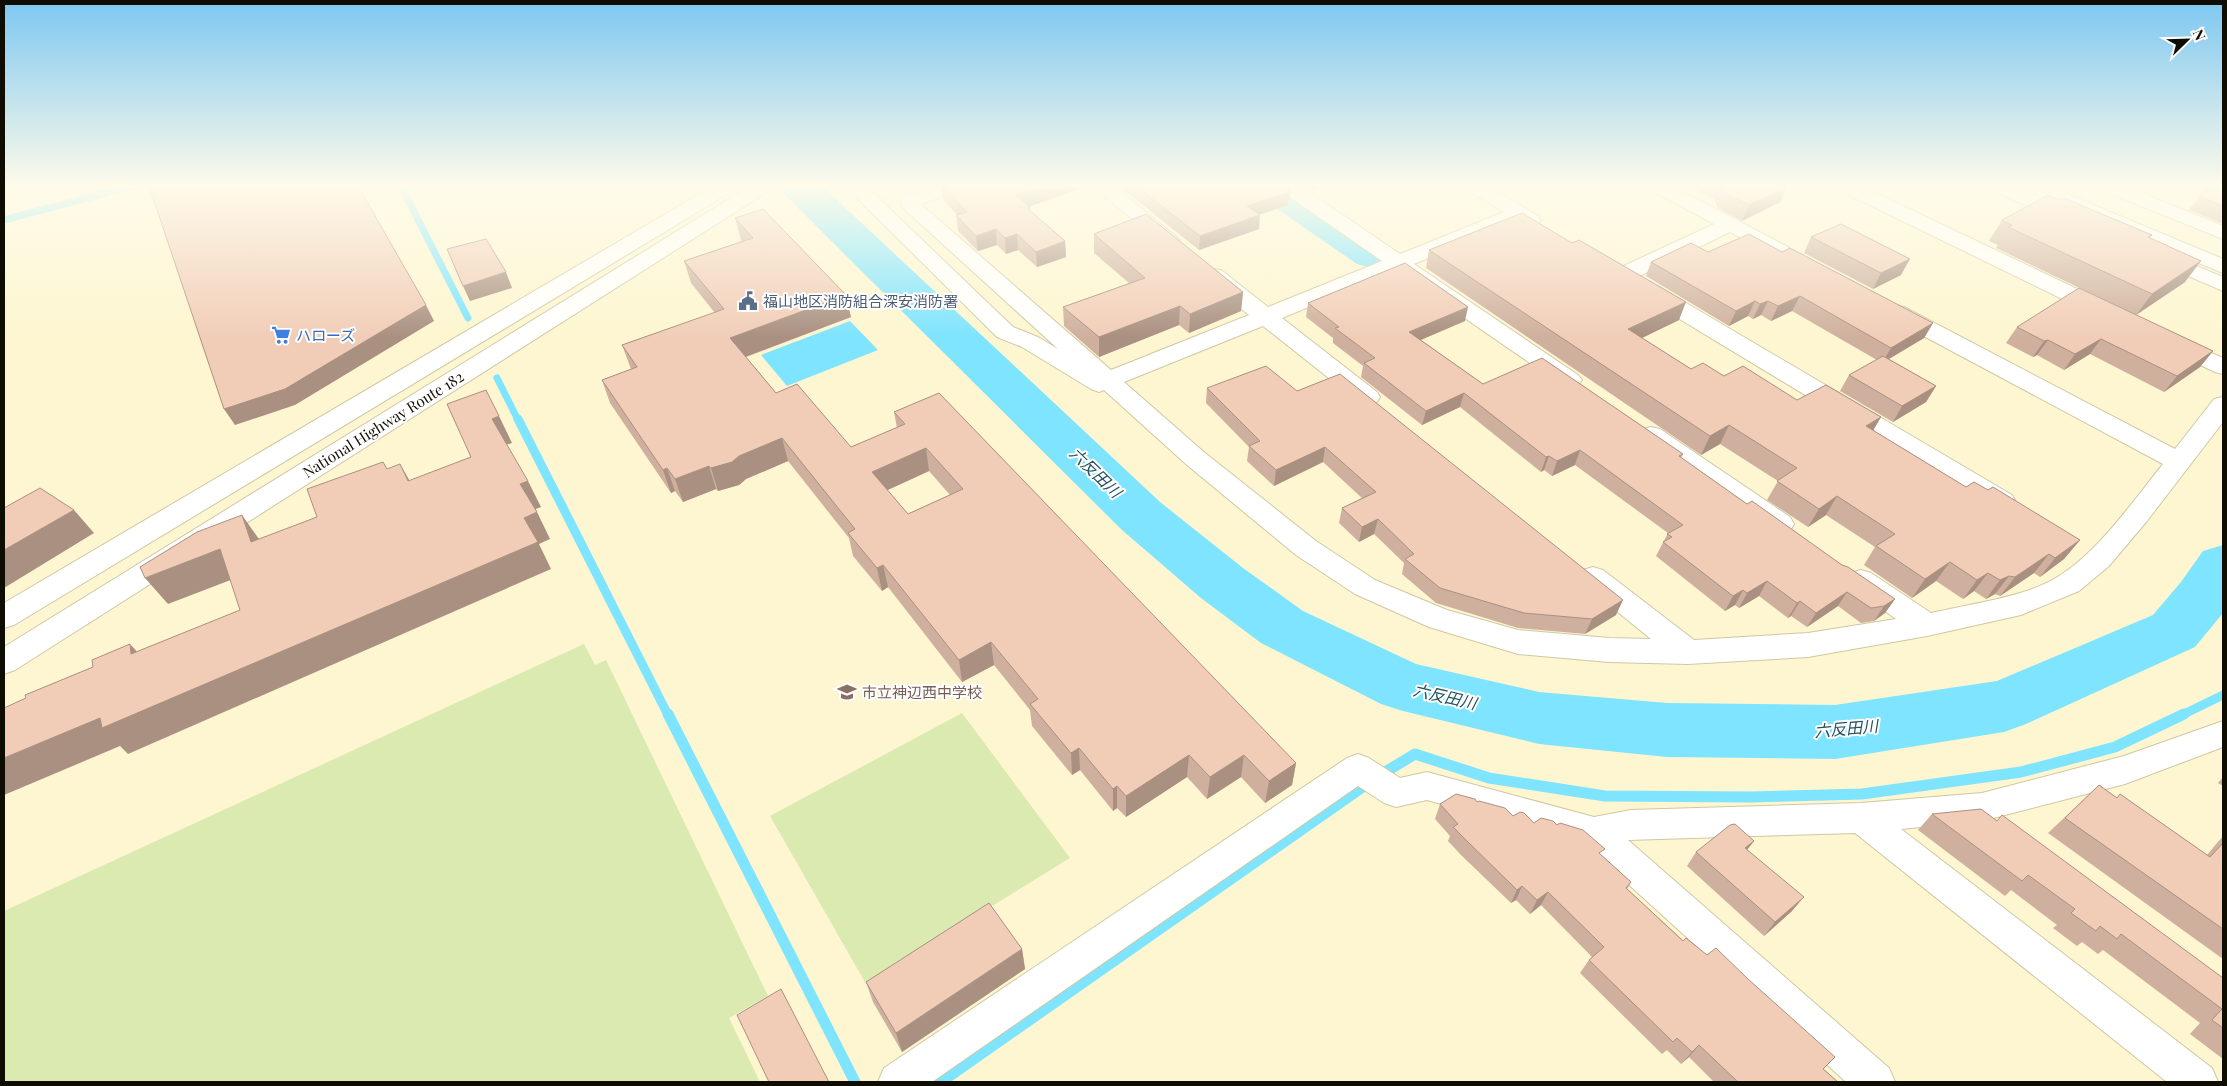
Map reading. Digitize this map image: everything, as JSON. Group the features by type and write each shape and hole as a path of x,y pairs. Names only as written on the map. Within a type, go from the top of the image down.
{"main road":[{"name":"National Highway Route 182","path":"4,617 642,237"},
{"name":"National Highway Route 182","path":"4,662 682,237"},
{"path":"912,237 1005,332 1030,342 1099,384 1463,237"},
{"path":"945,237 1196,459 1299,542 1365,588 1439,619 1518,642 1609,650 1688,652 1808,645 1927,625 2021,604 2069,584 2090,554 2178,462 2223,405"},
{"path":"1166,237 1383,410"},
{"path":"1361,237 1586,391"},
{"path":"1698,237 1615,270 2022,514"},
{"path":"1754,237 1800,261"},
{"path":"1951,237 2124,320"},
{"path":"2113,237 2223,285"},
{"path":"2150,237 2223,268"},
{"path":"2191,237 2223,250"},
{"path":"1880,303 2178,462"},
{"path":"2160,337 2223,368"},
{"path":"1634,424 1797,536"},
{"path":"1578,565 1688,652"},
{"path":"1846,569 1927,625"},
{"path":"898,1082 1358,768 1396,793 1427,786 1594,832 1631,825 1861,818 1982,807 2125,770 2223,734"},
{"path":"1982,807 2014,830"},
{"path":"1861,818 2198,1082"},
{"path":"1594,832 1876,1082"}],"green space":[{"path":"584,644 595,665 606,660 768,996 729,1018 760,1082 4,1082 4,911"},
{"path":"962,713 1070,858 866,984 770,816"}],"water":[{"path":"850,321 878,350 787,386 761,355"}],"building":[{"path":"166,237 387,237 426,305 285,389 224,409"},
{"path":"752,237 790,237 846,295 730,338 776,393 797,384 851,447 905,424 894,412 939,393 1296,763 1269,781 1244,755 1210,777 1189,755 1126,796 1117,786 1113,789 1079,748 1071,753 1030,704 1038,699 991,642 959,660 883,565 877,568 848,533 855,529 782,438 739,456 732,462 711,468 709,466 675,479 667,468 663,470 602,380 637,367 622,345 724,309 684,261 753,238","holes":["926,448 963,489 908,514 872,472"]},
{"path":"1020,237 1060,237 1065,241 1036,252"},
{"path":"1097,237 1174,237 1243,292 1190,314 1180,306 1099,337 1063,307 1145,278"},
{"path":"1462,237 1561,237 1572,243 1579,240 1686,302 1628,329 1691,369 1703,363 1724,376 1743,366 1797,400 1826,385 1881,417 1866,426 1966,487 1974,482 1988,490 1993,487 2080,540 2055,558 2049,554 2015,577 2009,576 2000,580 1988,573 1977,580 1950,562 1925,579 1876,546 1895,534 1837,496 1819,509 1777,481 1797,468 1729,425 1710,436 1429,250"},
{"path":"1743,237 1754,237 1782,252 1790,248 1933,323 1891,348 1800,296 1778,306 1768,301 1760,304 1755,301 1736,311 1651,262 1691,243 1708,252"},
{"path":"1811,237 1866,237 1910,259 1881,273"},
{"path":"2029,237 2149,237 2201,261 2152,294"},
{"path":"486,239 506,272 463,286 447,249"},
{"path":"1405,263 1468,307 1409,332 1483,384 1542,358 1683,454 1679,456 1747,504 1752,501 1842,565 1848,567 1895,599 1884,606 1871,608 1847,592 1816,613 1800,601 1797,603 1767,581 1747,593 1743,590 1733,596 1663,542 1672,537 1667,534 1683,525 1580,450 1557,461 1549,456 1546,457 1464,393 1426,411 1364,363 1375,358 1335,328 1339,327 1308,303"},
{"path":"2079,288 2213,351 2177,376 2101,339 2075,354 2017,327"},
{"path":"1883,356 1936,386 1902,406 1849,375"},
{"path":"1266,366 1297,391 1340,374 1623,600 1592,619 1524,613 1440,588 1405,559 1414,554 1378,519 1362,527 1342,508 1376,492 1325,447 1276,470 1249,446 1260,441 1207,388"},
{"path":"486,390 499,416 492,419 528,481 520,484 537,512 524,518 538,542 102,728 100,718 4,758 4,708 26,698 25,695 93,667 92,660 130,644 131,654 240,610 220,549 145,578 140,567 197,532 242,515 251,542 317,517 307,489 383,462 387,469 400,464 408,481 471,457 447,404"},
{"path":"40,488 74,510 4,550 4,508"},
{"path":"2099,785 2117,798 2120,794 2210,857 2223,843 2223,929 2065,818"},
{"path":"1456,794 1475,799 1477,802 1505,808 1513,816 1520,812 1524,813 1534,823 1541,818 1553,821 1557,825 1560,823 1583,830 1605,849 1599,853 1631,882 1626,888 1683,941 1686,938 1707,955 1716,948 1835,1057 1823,1069 1838,1082 1738,1082 1699,1045 1692,1052 1677,1038 1673,1042 1589,960 1604,947 1548,892 1537,900 1522,886 1517,890 1453,827 1458,824 1440,804"},
{"path":"1981,809 1997,821 2002,815 2223,978 2223,1028 2212,1020 2222,1009 2121,934 2117,939 2100,926 2096,931 2071,913 2075,909 2028,875 2022,881 1932,814"},
{"path":"1735,824 1754,841 1745,848 1804,897 1775,922 1696,852 1730,825"},
{"path":"989,903 1022,949 896,1033 866,982"},
{"path":"781,989 829,1082 769,1082 737,1015"}],"waterway":[{"path":"427,237 468,318"},
{"name":"六反田川","path":"852,237 1141,516 1222,583 1282,627 1403,686 1539,718 1667,730 1835,732 2004,706 2174,631 2202,598 2223,566"},
{"name":"六反田川","path":"1345,237 1372,255"},
{"path":"497,378 518,420"},
{"path":"518,419 668,715"},
{"path":"2182,715 2223,695"},
{"path":"668,714 855,1082"},
{"path":"1382,774 1415,754 1489,778 1605,796 1750,797 1862,794 2021,772 2115,747 2184,714"},
{"path":"941,1082 1364,786"}],"place":[{"name":"福山地区消防組合深安消防署","path":"748,301"},
{"name":"ハローズ","path":"281,335"},
{"name":"市立神辺西中学校","path":"847,692"}]}
